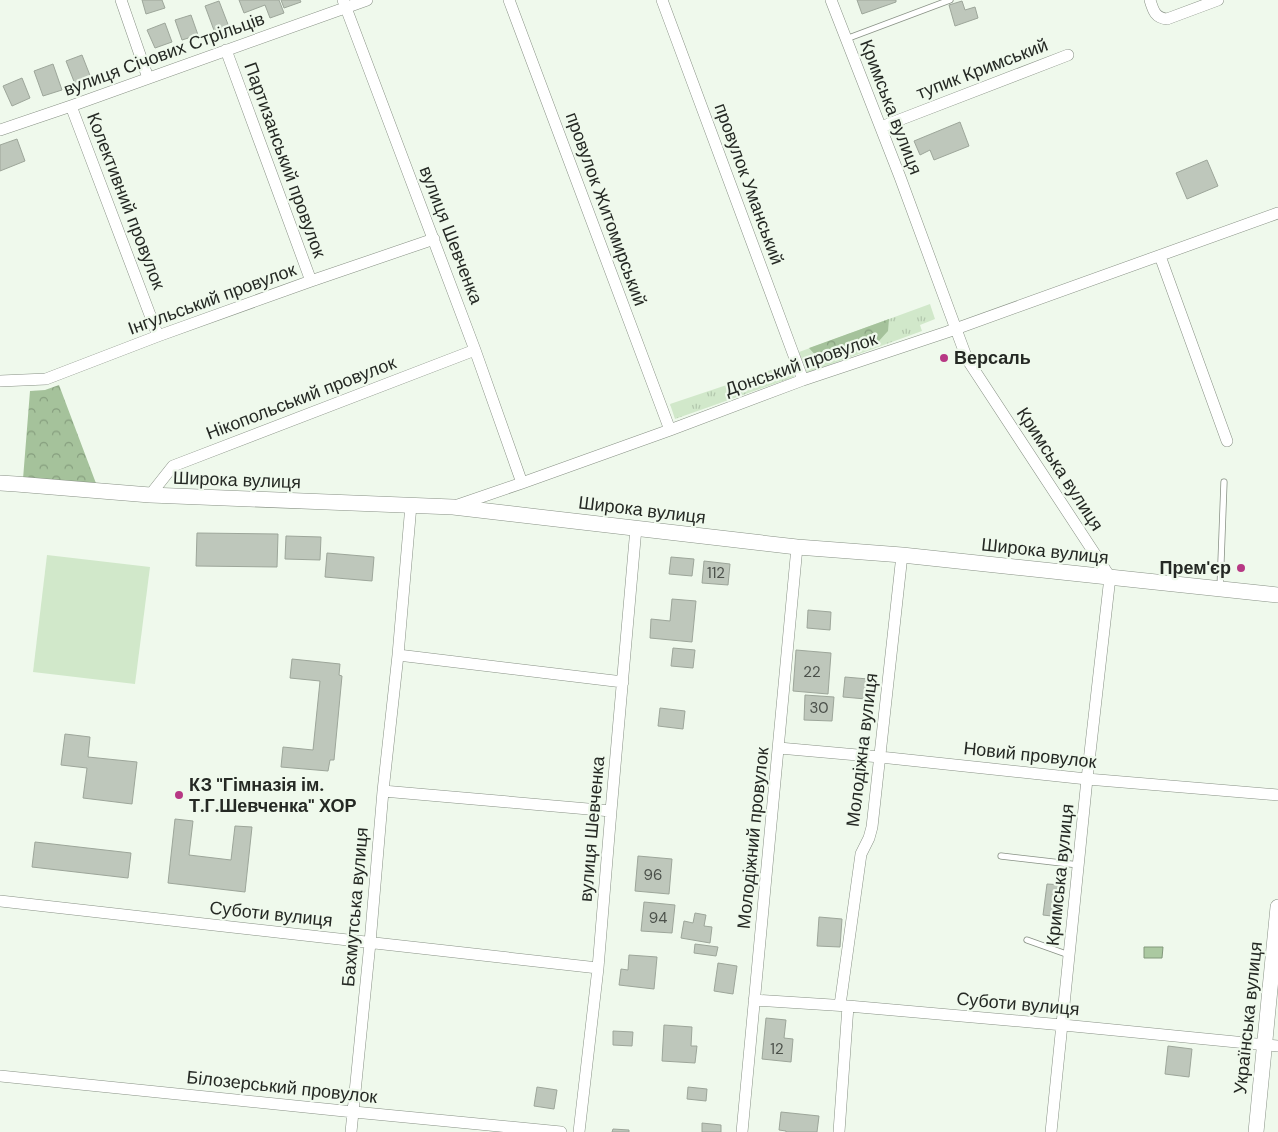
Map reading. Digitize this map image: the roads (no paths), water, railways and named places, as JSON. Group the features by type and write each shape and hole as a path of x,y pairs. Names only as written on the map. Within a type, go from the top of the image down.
{"street":[{"path":"121,0 148,78"},
{"name":"вулиця Січових Стрільців","path":"0,130 226,50 344,4 367,0"},
{"name":"провулок Житомирський","path":"509,0 670,430"},
{"name":"провулок Уманський","path":"662,0 803,380"},
{"name":"Кримська вулиця","path":"831,0 881,127 967,359 1110,577 1087,779 1051,1132"},
{"path":"1150,0 1157,16 1167,19 1218,0"},
{"name":"вулиця Шевченка","path":"344,4 475,350 522,484"},
{"name":"Партизанський провулок","path":"226,50 311,281"},
{"name":"тупик Кримський","path":"881,127 1068,55"},
{"name":"Колективний провулок","path":"71,106 158,336"},
{"name":"Донський провулок","path":"453,507 522,484 803,380 956,329 1278,213"},
{"name":"Інгульський провулок","path":"0,381 46,379 311,281 434,240"},
{"path":"1160,256 1227,441"},
{"name":"Нікопольський провулок","path":"150,495 173,466 475,350"},
{"name":"Широка вулиця","path":"0,483 150,495 453,507 797,547 902,555 1278,595"},
{"name":"Бахмутська вулиця","path":"351,1132 411,505"},
{"name":"вулиця Шевченка","path":"579,1132 598,968 636,528"},
{"name":"Молодіжний провулок","path":"742,1132 797,547"},
{"name":"Молодіжна вулиця","path":"839,1132 844,1005 861,854 871,832 902,555"},
{"path":"398,655 623,682"},
{"name":"Новий провулок","path":"779,748 880,756 1087,779 1278,794"},
{"path":"383,791 611,810"},
{"name":"Суботи вулиця","path":"0,902 598,968"},
{"name":"Українська вулиця","path":"1256,1132 1271,1046 1278,907"},
{"name":"Суботи вулиця","path":"754,1000 844,1005 1271,1046"},
{"name":"Білозерський провулок","path":"0,1076 561,1132"}],"lane":[{"path":"846,39 950,0"},
{"path":"1220,588 1224,482"},
{"path":"1001,856 1079,865"},
{"path":"1027,940 1069,955"}],"place":[{"name":"Версаль","path":"944,358"},
{"name":"Прем'єр","path":"1241,568"},
{"name":"КЗ \"Гімназія ім. Т.Г.Шевченка\" ХОР","path":"179,795"}]}
